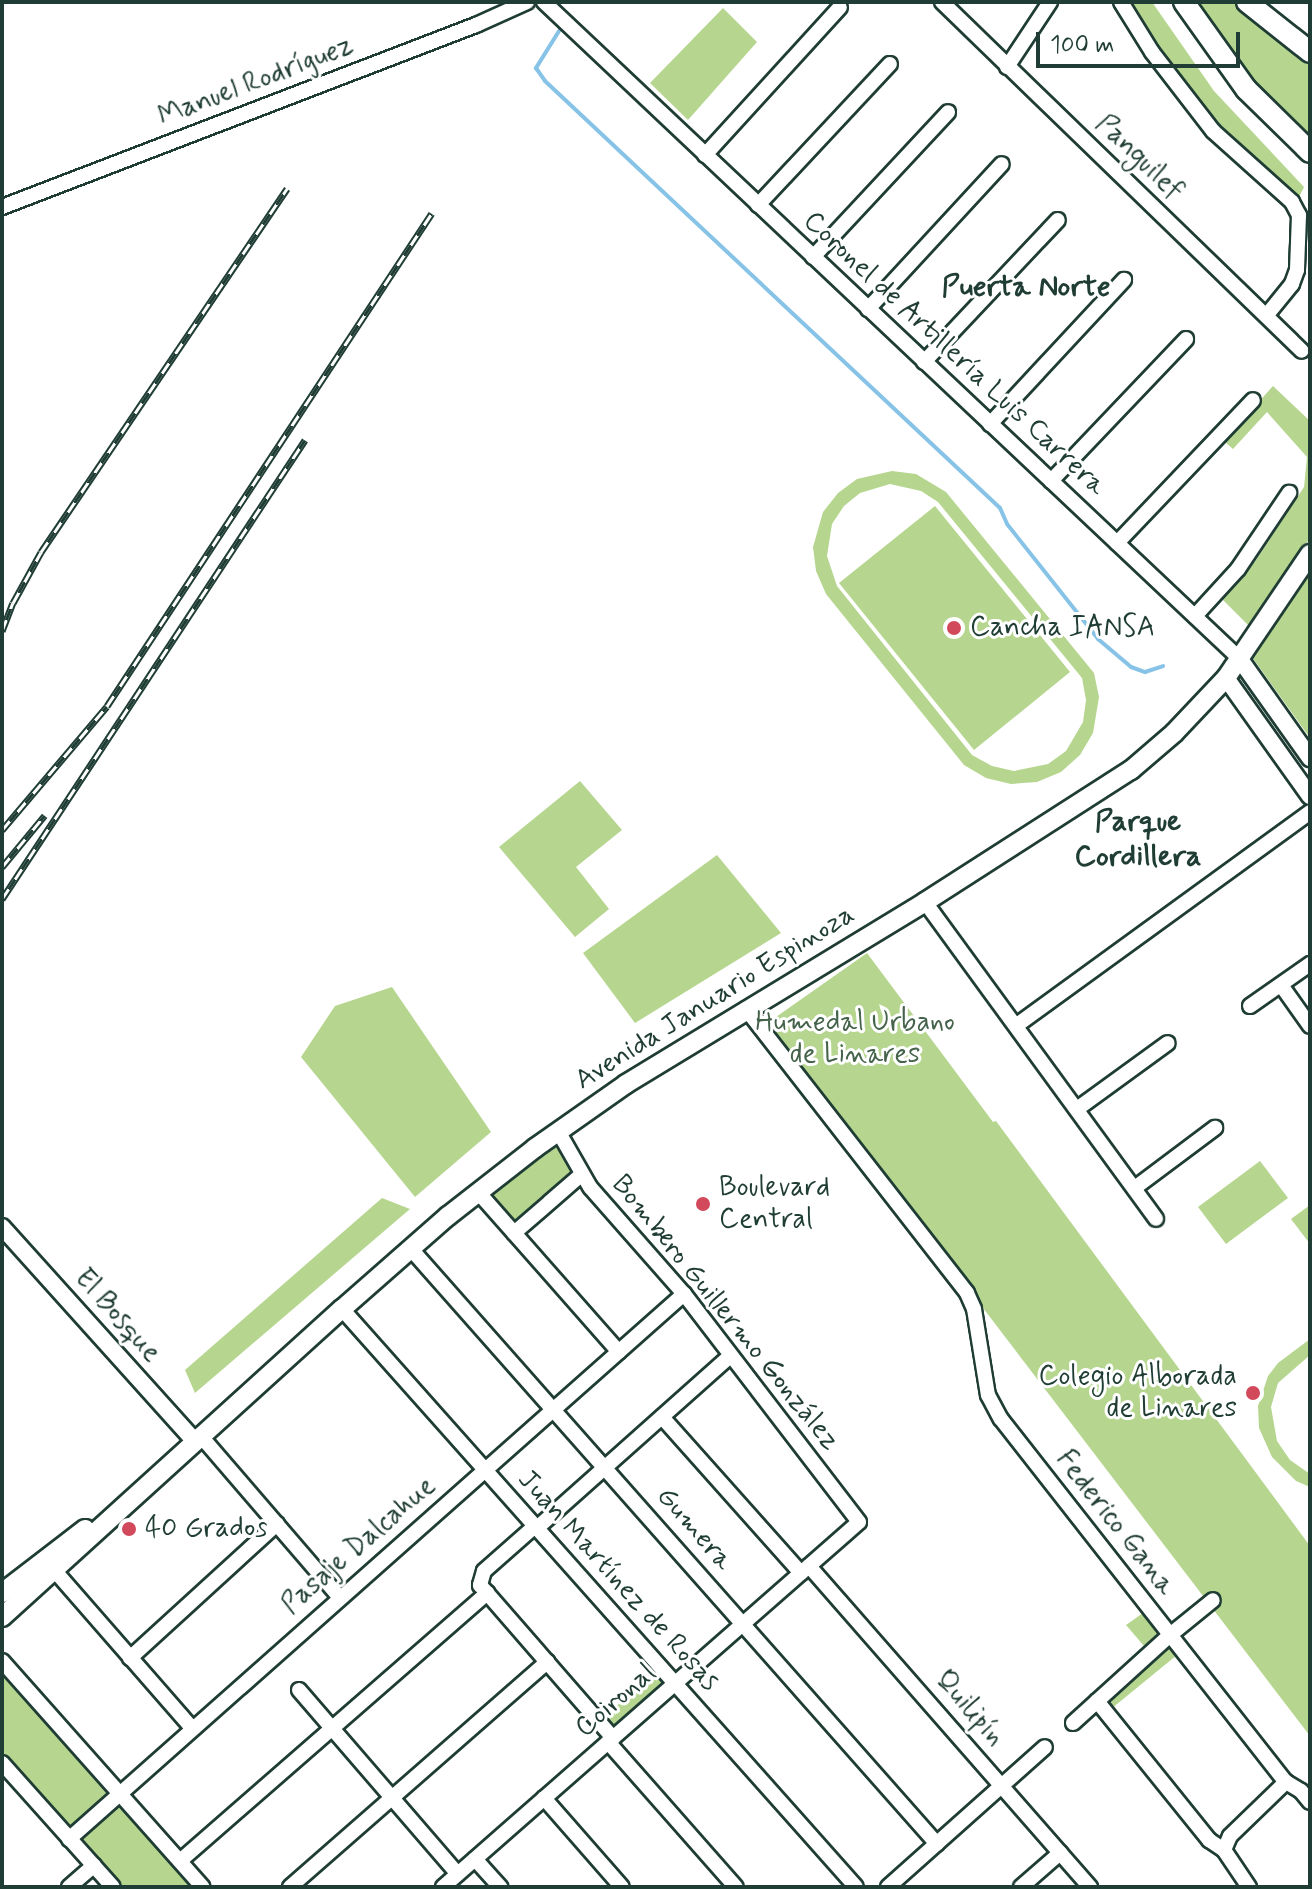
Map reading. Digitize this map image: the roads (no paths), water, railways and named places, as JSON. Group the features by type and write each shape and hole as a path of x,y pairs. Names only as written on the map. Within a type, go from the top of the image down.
{"main road":[{"path":"1184,2 1246,89 1310,152"},
{"path":"1247,2 1310,52"},
{"name":"Avenida Januario Espinoza","path":"2,1617 342,1309 478,1192 558,1131 746,1009 925,902 1131,770 1174,733 1226,678 1310,554"},
{"name":"Avenida Januario Espinoza","path":"2,1593 139,1490"}],"street":[{"name":"Manuel Rodríguez","path":"2,207 476,25 527,2"},
{"name":"Coronel de Artillería Luis Carrera","path":"544,2 1239,658 1310,758"},
{"name":"Panguilef","path":"942,2 1302,351"},
{"path":"1007,67 1050,2"},
{"path":"1121,2 1152,52 1213,131 1292,202 1299,215 1297,270 1292,284 1266,316"},
{"path":"705,155 840,7"},
{"path":"758,205 890,64"},
{"path":"813,257 948,112"},
{"path":"868,309 1002,164"},
{"path":"924,362 1058,220"},
{"path":"990,424 1124,280"},
{"path":"1051,481 1186,339"},
{"path":"1117,543 1253,400"},
{"path":"1195,616 1238,569 1289,493"},
{"path":"1226,678 1310,796"},
{"path":"1260,726 1278,713"},
{"path":"1017,1025 1310,812"},
{"path":"925,902 1136,1187 1156,1219"},
{"path":"1250,1006 1310,964"},
{"path":"1281,985 1310,1026"},
{"name":"Federico Gana","path":"746,1009 967,1293 974,1309 991,1403 1286,1782 1301,1791 1310,1802"},
{"path":"1077,1109 1168,1043"},
{"path":"1136,1187 1215,1128"},
{"name":"Bombero Guillermo González","path":"558,1131 582,1174 684,1294 859,1522"},
{"path":"514,1233 582,1174"},
{"path":"478,1192 619,1352"},
{"name":"El Bosque","path":"2,1227 197,1438"},
{"name":"Gumera","path":"411,1249 937,1844"},
{"name":"Pasaje Dalcahue","path":"69,1839 684,1294"},
{"name":"Juan Martínez de Rosas","path":"342,1309 856,1887"},
{"path":"730,1356 481,1576 480,1585 736,1887"},
{"name":"Quilipín","path":"662,1417 805,1569 1090,1887"},
{"path":"197,1438 340,1598"},
{"name":"Coironal","path":"443,1887 859,1522"},
{"path":"130,1658 277,1524"},
{"path":"55,1571 192,1728"},
{"path":"180,1861 487,1593"},
{"path":"1073,1723 1213,1600"},
{"path":"2,1661 203,1887"},
{"path":"290,1887 547,1662"},
{"path":"299,1690 458,1874"},
{"path":"1097,1701 1209,1840 1224,1850 1249,1887"},
{"path":"888,1887 1045,1747"},
{"path":"2,1763 113,1887"},
{"path":"1224,1850 1230,1836 1286,1782"},
{"path":"544,1798 622,1887"},
{"path":"1021,1887 1060,1853"},
{"path":"475,1859 500,1887"},
{"path":"69,1887 94,1865"}],"waterway":[{"path":"559,31 536,68 545,81 1000,508 1007,524 1098,639 1131,667 1145,672 1163,666"}],"railway":[{"path":"2,631 13,603 41,552 287,188"},
{"path":"2,830 107,706 432,213"},
{"path":"2,899 305,440"},
{"path":"2,867 45,815"}],"place":[{"name":"Cancha IANSA","path":"954,628"},
{"name":"Boulevard Central","path":"703,1204"},
{"name":"Colegio Alborada de Linares","path":"1253,1393"},
{"name":"40 Grados","path":"129,1529"}],"district":[{"name":"Puerta Norte","path":"1026,287"},
{"name":"Parque Cordillera","path":"1138,839"}],"park label":[{"name":"Humedal Urbano de Linares","path":"855,1039"}]}
